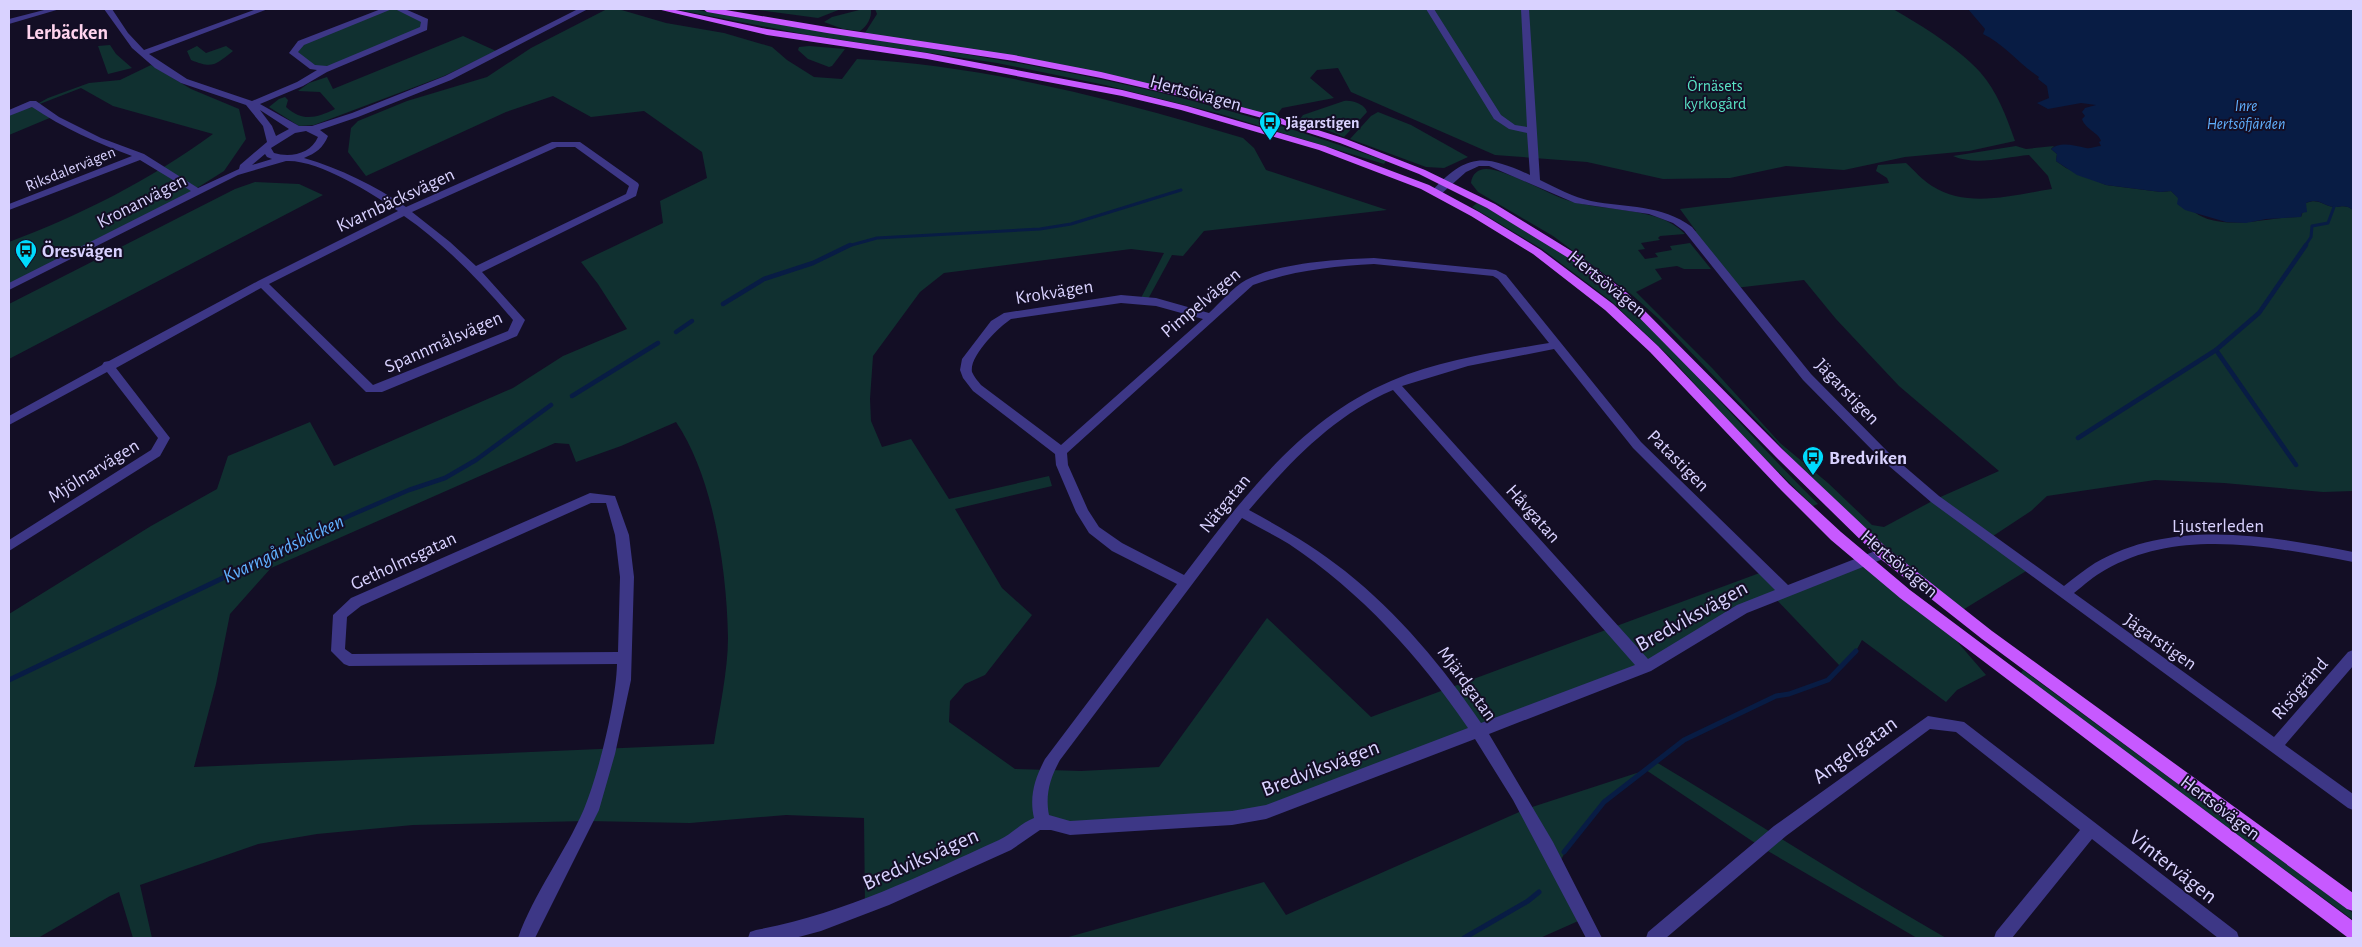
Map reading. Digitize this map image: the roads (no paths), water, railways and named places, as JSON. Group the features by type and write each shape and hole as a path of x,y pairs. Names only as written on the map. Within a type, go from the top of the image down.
{"main road":[{"name":"Hertsövägen","path":"661,9 767,32 927,56 1122,93 1184,108 1322,148 1440,188 1475,214 1537,252 1609,307 1654,348 1785,487 1865,561 1973,646 2353,931"},
{"name":"Hertsövägen","path":"707,9 827,30 1014,58 1129,82 1265,116 1352,144 1440,188 1516,220 1574,257 1623,295 1778,452 1883,553 1987,635 2353,903"}],"street":[{"path":"9,22 56,9"},
{"path":"108,9 126,38 142,54 180,80 266,109 289,126 320,132 321,153 328,166"},
{"path":"142,54 248,11 264,9"},
{"path":"325,69 313,67 293,53 294,50 304,42 388,9"},
{"path":"250,105 308,80 325,69 341,65 424,28 425,21 399,9"},
{"path":"548,27 573,9"},
{"path":"306,130 355,115 465,70 584,9"},
{"path":"1430,9 1497,117 1512,127 1532,131"},
{"path":"1525,9 1535,184"},
{"name":"Riksdalervägen","path":"9,113 33,103 56,119 90,136 141,156 197,191"},
{"path":"250,105 266,124 271,134 269,145"},
{"path":"321,142 355,115"},
{"name":"Kronanvägen","path":"235,173 284,134 306,130"},
{"name":"Kronanvägen","path":"9,287 235,173 307,153 321,142"},
{"name":"Kvarnbäcksvägen","path":"9,421 262,283 404,212 555,144 577,144 634,185 631,196 475,271"},
{"name":"Spannmålsvägen","path":"262,283 370,389 378,389 513,333 519,320 494,289 441,238 404,212 361,182 328,166 272,156 269,145"},
{"name":"Riksdalervägen","path":"9,207 141,156"},
{"name":"Jägarstigen","path":"1440,188 1465,168 1485,162 1535,184 1584,202 1658,212 1676,218 1688,229 1807,377 1844,417 1935,499 2353,803"},
{"name":"Pimpelvägen","path":"1061,452 1243,287 1262,277 1354,262 1390,262 1496,272 1556,345"},
{"name":"Krokvägen","path":"1061,452 978,388 969,378 966,370 968,359 995,324 1017,314 1121,299 1156,302 1210,316"},
{"name":"Nätgatan","path":"1043,822 1038,798 1049,764 1186,582 1272,474 1312,437 1364,399 1394,384 1417,375 1472,360 1556,345"},
{"name":"Patastigen","path":"1556,345 1637,445 1785,591"},
{"name":"Mjölnarvägen","path":"9,546 156,453 164,438 108,366"},
{"name":"Håvgatan","path":"1394,384 1646,667"},
{"path":"1061,452 1062,465 1082,512 1094,530 1117,547 1186,582"},
{"name":"Getholmsgatan","path":"526,938 591,810 608,754 626,658 628,577 622,535 611,499 590,498 356,602 340,615 338,651 348,660 626,658"},
{"name":"Mjärdgatan","path":"1241,511 1291,540 1323,562 1388,618 1447,684 1480,731 1522,801 1594,938"},
{"name":"Ljusterleden","path":"2064,594 2102,566 2128,555 2168,543 2191,540 2239,540 2276,544 2353,557"},
{"name":"Bredviksvägen","path":"756,938 819,925 852,913 1013,842 1035,825 1043,822 1070,828 1253,816 1646,667 1742,609 1883,553"},
{"name":"Risögränd","path":"2275,746 2353,656"},
{"name":"Angelgatan","path":"1654,938 1780,831 1928,722 1959,726 2090,829"},
{"path":"2002,938 2090,829"},
{"name":"Vintervägen","path":"2090,829 2231,938"}],"water":[{"name":"Inre Hertsöfjärden","path":"1968,9 2353,9 2353,210 2346,206 2334,207 2318,201 2310,201 2306,203 2307,212 2302,213 2301,217 2266,219 2246,223 2226,222 2185,210 2177,204 2178,198 2171,191 2161,192 2106,185 2077,175 2056,161 2057,154 2051,149 2059,145 2088,148 2101,146 2100,138 2086,126 2082,119 2085,116 2082,112 2085,108 2096,105 2081,103 2048,109 2037,103 2049,98 2047,86 2005,49 1983,34 1985,29"}],"waterway":[{"path":"848,246 877,238 1040,229 1071,224 1181,190"},
{"path":"2305,246 2311,237 2312,226 2328,223 2334,207"},
{"path":"723,304 764,279 813,263 850,245"},
{"path":"2216,350 2259,313 2306,245"},
{"path":"676,332 692,321"},
{"path":"572,396 658,343"},
{"path":"2078,438 2216,350"},
{"path":"2216,350 2296,465"},
{"name":"Kvarngårdsbäcken","path":"268,556 349,516 409,490 445,478 476,460 551,405"},
{"name":"Kvarngårdsbäcken","path":"9,680 271,555"},
{"path":"1564,852 1604,802 1684,740 1776,696 1789,694 1828,680 1856,651"},
{"path":"1464,938 1528,901 1539,892"}],"place":[{"name":"Jägarstigen","path":"1270,141"},
{"name":"Öresvägen","path":"26,269"},
{"name":"Bredviken","path":"1813,476"}],"district":[{"name":"Lerbäcken","path":"67,32"}],"park label":[{"name":"Örnäsets kyrkogård","path":"1715,94"}]}
